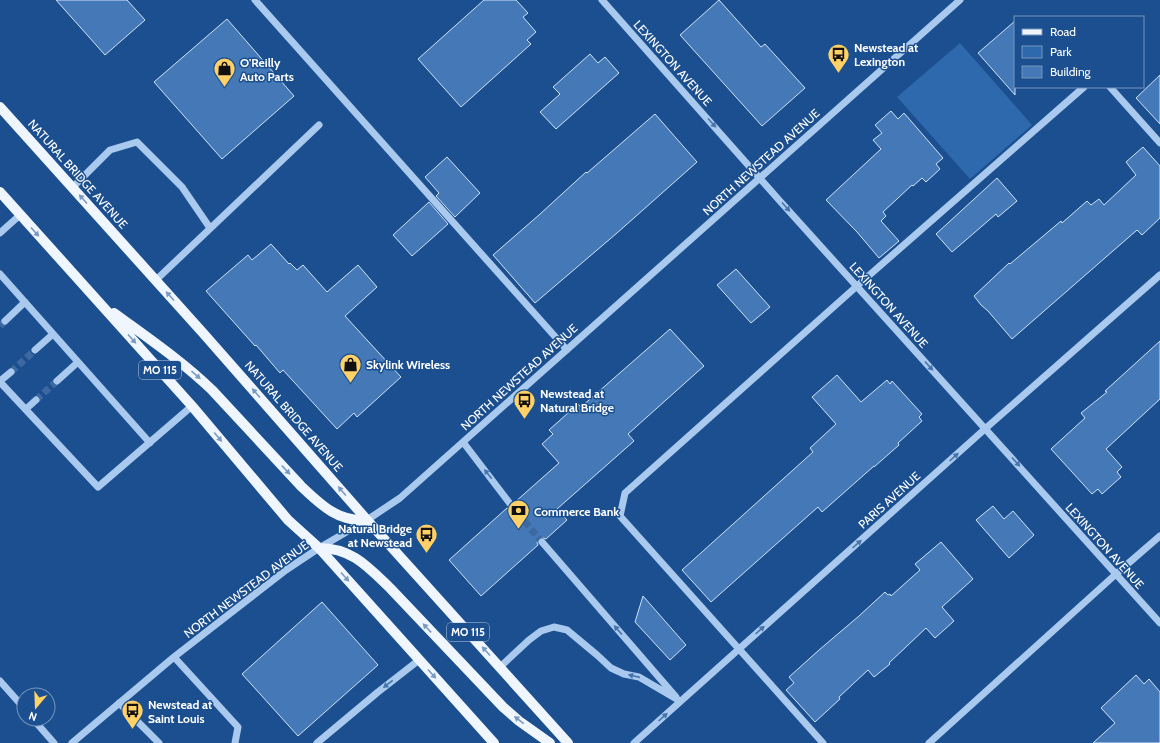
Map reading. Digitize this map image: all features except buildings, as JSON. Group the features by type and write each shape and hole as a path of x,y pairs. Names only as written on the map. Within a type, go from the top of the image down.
{"main road":[{"name":"NATURAL BRIDGE AVENUE","path":"0,107 156,280 367,520 568,743"},
{"name":"MO 115","path":"0,192 192,406 288,520 319,548"},
{"path":"98,301 197,376 212,390 315,500 343,518 356,521 367,520"},
{"path":"319,548 494,743"},
{"path":"319,548 329,548 342,551 357,559 374,573 396,594 503,707 519,721 550,743"}],"street":[{"path":"255,0 567,350"},
{"name":"LEXINGTON AVENUE","path":"602,0 1160,623"},
{"name":"NORTH NEWSTEAD AVENUE","path":"72,743 174,657 286,570 400,498 760,178 955,1"},
{"path":"823,743 740,648 620,516 625,493 857,286 1083,88"},
{"path":"1111,88 1160,143"},
{"path":"156,280 319,125"},
{"path":"73,187 110,150 137,142 182,187 210,228"},
{"path":"0,233 20,215"},
{"path":"0,274 150,443"},
{"name":"PARIS AVENUE","path":"634,743 986,428 1160,275"},
{"path":"5,321 25,302"},
{"path":"35,350 53,334"},
{"path":"57,381 78,362"},
{"path":"11,372 0,382 98,488 192,406"},
{"path":"26,410 36,400"},
{"path":"463,442 511,505"},
{"path":"929,743 1160,536"},
{"path":"542,542 680,701"},
{"path":"500,667 541,631 554,627 567,630 611,668 624,674 639,677 680,701"},
{"path":"174,657 238,727 235,743"},
{"path":"317,743 419,660"},
{"path":"0,681 16,699"},
{"path":"119,703 158,743"},
{"path":"40,727 54,743"}],"green space":[{"path":"960,43 1032,125 970,179 897,97"}],"tunnel":[{"path":"0,326 5,321"},
{"path":"11,372 35,350"},
{"path":"36,400 57,381"},
{"path":"511,505 542,542"}],"place":[{"name":"Newstead at Lexington","path":"839,74"},
{"name":"O'Reilly Auto Parts","path":"224,88"},
{"name":"Skylink Wireless","path":"351,384"},
{"name":"Newstead at Natural Bridge","path":"524,420"},
{"name":"Commerce Bank","path":"518,530"},
{"name":"Natural Bridge at Newstead","path":"427,554"},
{"name":"Newstead at Saint Louis","path":"132,730"}]}
